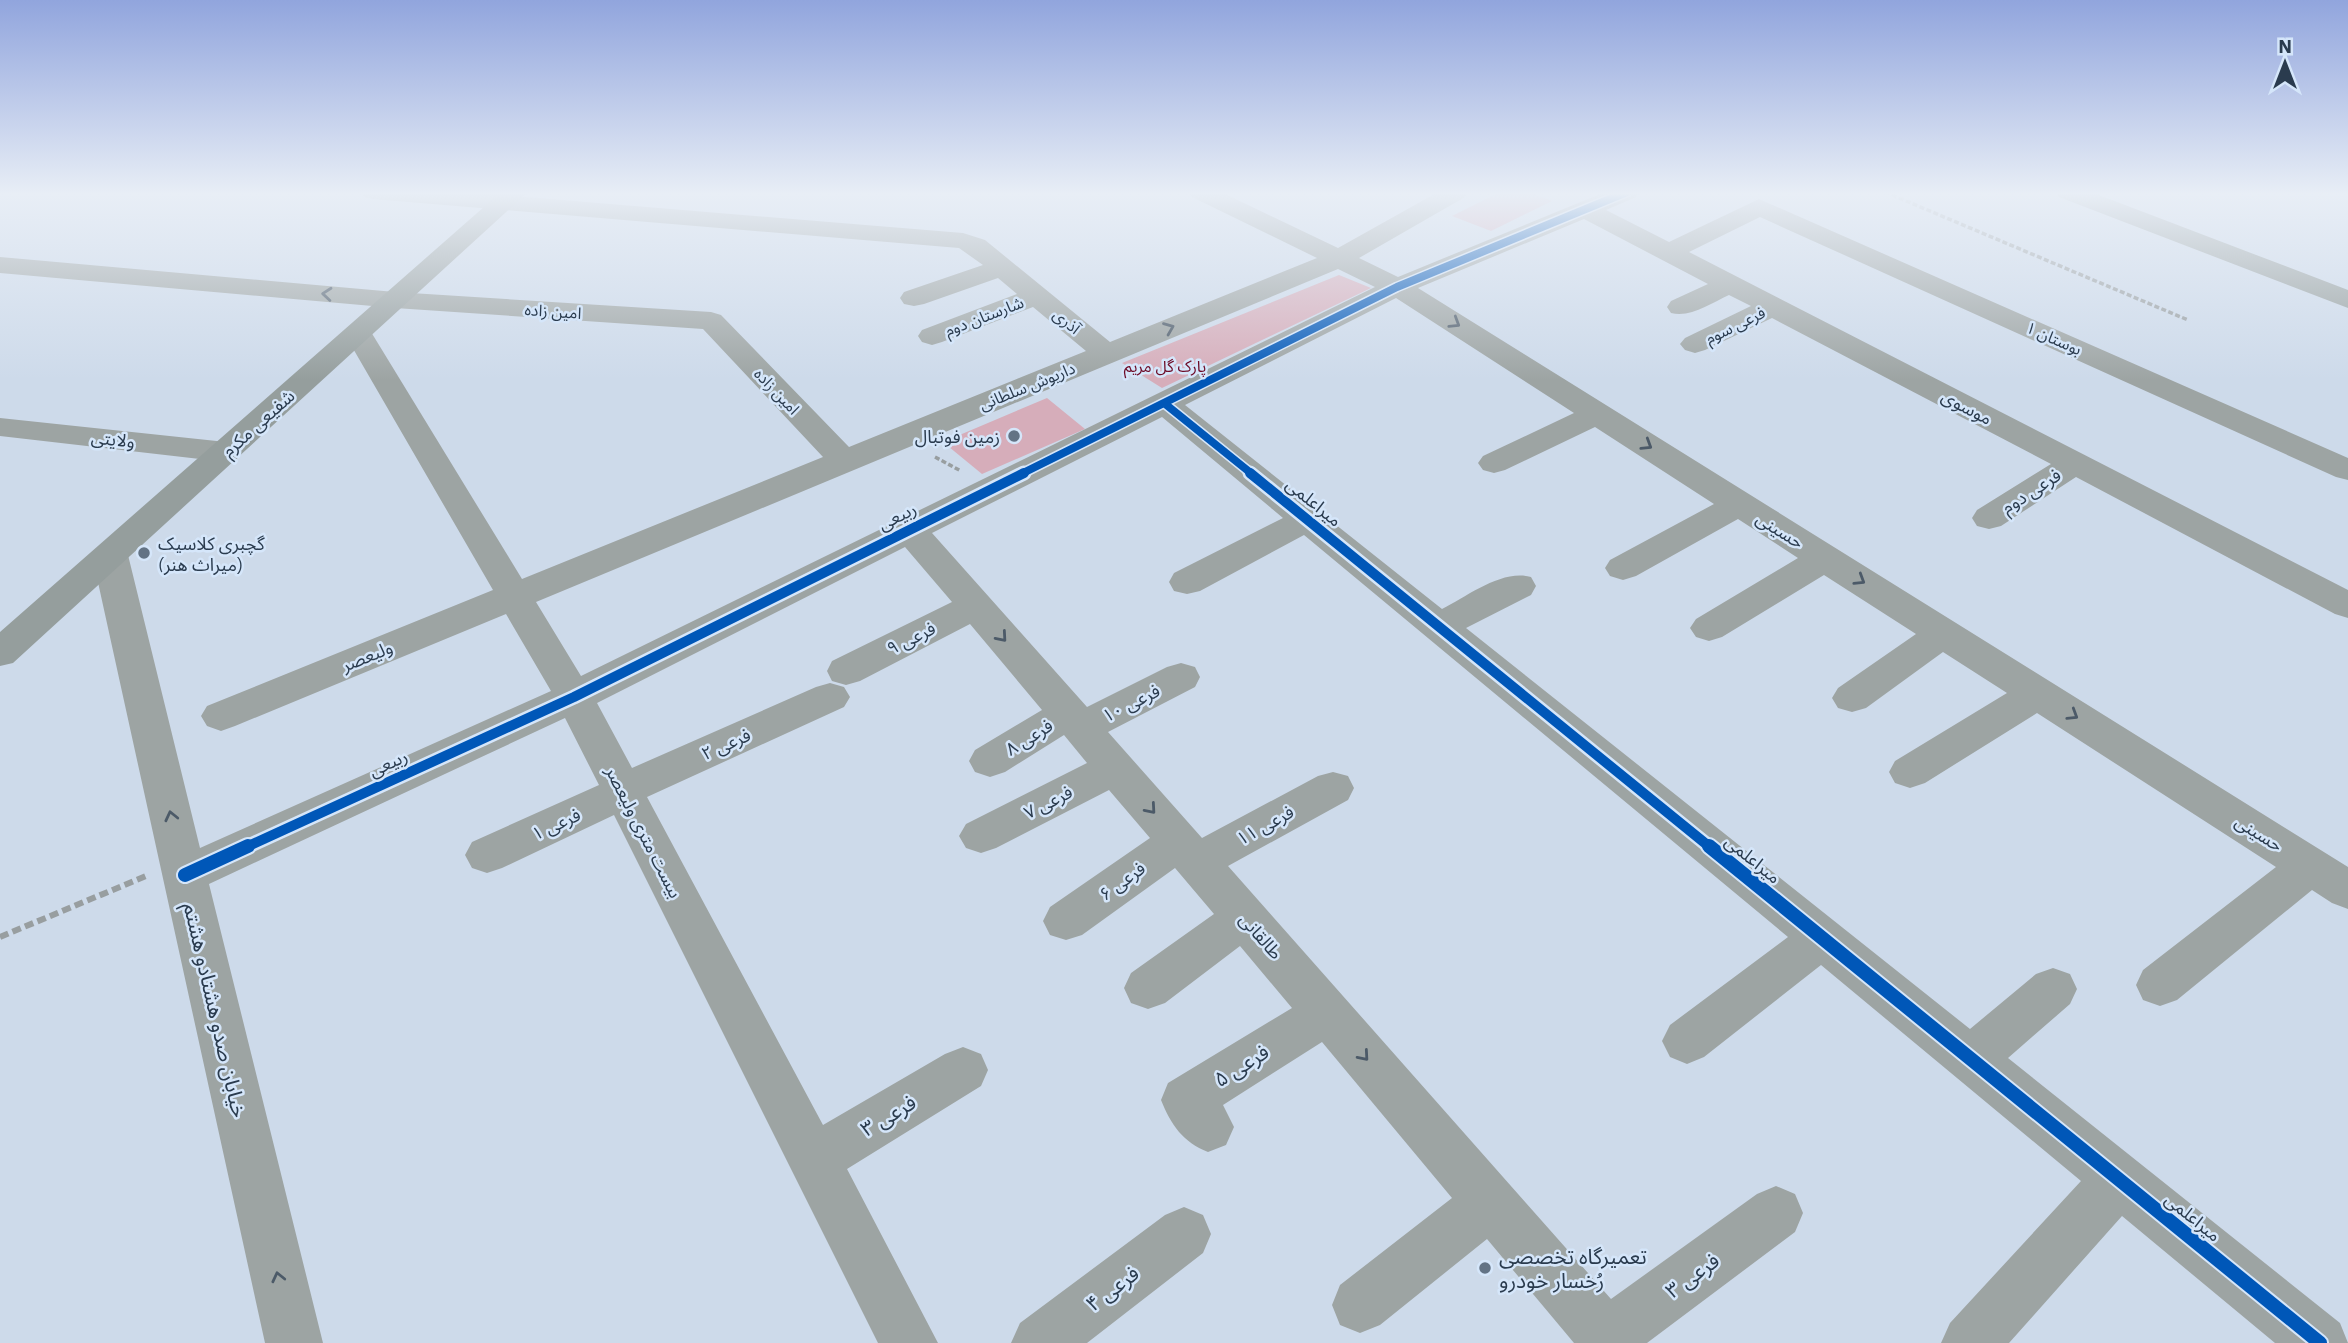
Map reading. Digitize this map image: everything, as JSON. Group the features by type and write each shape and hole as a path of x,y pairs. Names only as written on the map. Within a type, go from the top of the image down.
{"main road":[{"name":"شفیعی مکرم","path":"3,647 446,255"},
{"path":"2230,255 2348,300"},
{"path":"2265,255 2348,286"}],"street":[{"name":"آذری","path":"987,255 1106,354"},
{"name":"حسینی","path":"1331,255 1398,287 2348,890"},
{"name":"داریوش سلطانی","path":"513,595 1344,255"},
{"name":"ربیعی","path":"185,875 574,697 1398,287 1476,255"},
{"name":"موسوی","path":"1671,255 2348,605"},
{"name":"بوستان ۱","path":"1892,255 2348,470"},
{"name":"امين زاده","path":"0,265 395,300 710,321"},
{"path":"914,298 1002,267"},
{"path":"1681,307 1731,284"},
{"path":"960,351 1046,304"},
{"name":"شارستان دوم","path":"932,336 1046,304"},
{"name":"فرعی سوم","path":"1695,344 1774,306"},
{"name":"امین زاده","path":"710,321 844,461"},
{"name":"بیست متری ولیعصر","path":"358,333 574,697 909,1343"},
{"name":"میراعلمی","path":"1164,403 2320,1343"},
{"path":"1494,463 1597,414"},
{"name":"ولایتی","path":"0,427 226,452"},
{"name":"فرعی دوم","path":"1989,518 2074,464"},
{"path":"1623,568 1740,504"},
{"path":"1186,582 1307,519"},
{"name":"طالقانی","path":"910,530 1609,1340"},
{"name":"خیابان صدو هشتادو هشتم","path":"110,555 294,1343"},
{"path":"1709,628 1825,558"},
{"path":"1439,626 1518,586"},
{"name":"ولیعصر","path":"221,716 513,595"},
{"name":"فرعی ۹","path":"838,684 976,606"},
{"path":"1852,698 1944,633"},
{"name":"فرعی ۱۰","path":"1074,721 1181,677"},
{"name":"فرعی ۲","path":"623,791 838,684"},
{"path":"1910,772 2038,693"},
{"name":"فرعی ۸","path":"990,761 1074,721"},
{"name":"فرعی ۷","path":"981,836 1115,768"},
{"name":"فرعی ۱۱","path":"1188,852 1333,788"},
{"name":"فرعی ۱","path":"487,855 623,791"},
{"name":"فرعی ۶","path":"1066,921 1188,852"},
{"path":"2160,985 2310,866"},
{"path":"1148,988 1244,917"},
{"path":"1687,1041 1822,938"},
{"path":"1971,1059 2053,989"},
{"name":"فرعی ۵","path":"1208,1127 1186,1100 1326,1013"},
{"name":"فرعی ۳","path":"814,1159 963,1070"},
{"path":"1970,1343 2119,1179"},
{"path":"1360,1305 1490,1202"},
{"name":"فرعی ۳","path":"1609,1340 1776,1213"},
{"name":"فرعی ۴","path":"1040,1343 1184,1234"}],"path":[{"path":"2033,255 2188,320"},
{"path":"900,438 966,474 962,503"},
{"path":"0,937 150,874 185,875"}],"green space":[{"name":"پارک گل مریم","path":"1339,275 1371,288 1162,388 1122,363"},
{"name":"زمین فوتبال","path":"1047,398 1085,429 982,474 943,442"}],"cycle path":[{"path":"185,875 574,697 1397,287 1475,255"},
{"path":"1164,403 2320,1343"}],"place":[{"name":"زمین فوتبال","path":"1014,436"},
{"name":"گچبری کلاسیک (میراث هنر)","path":"144,553"},
{"name":"تعمیرگاه تخصصی رُخسار خودرو","path":"1485,1268"}]}
